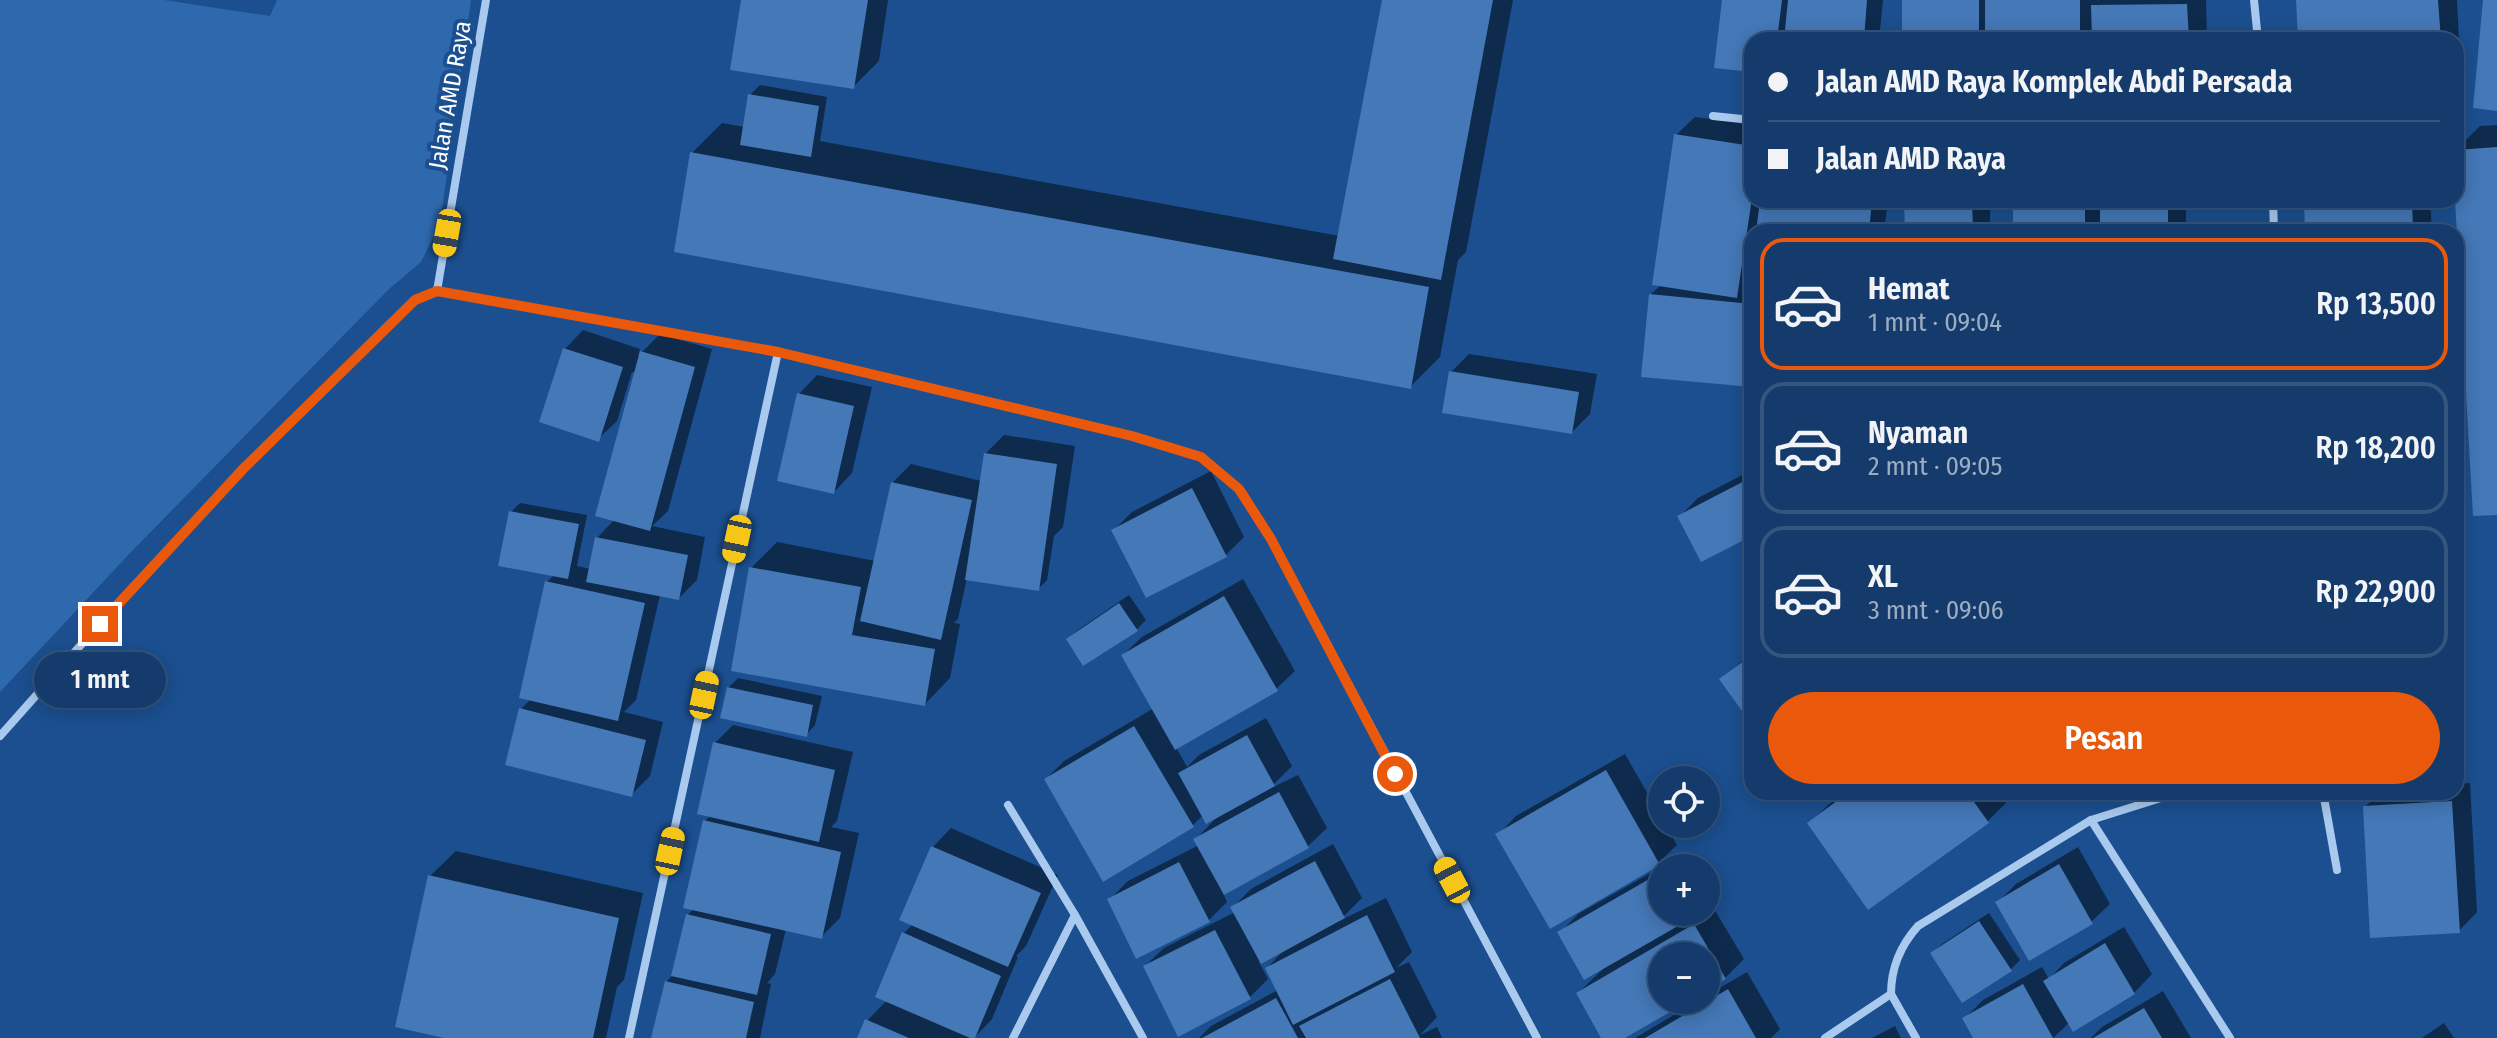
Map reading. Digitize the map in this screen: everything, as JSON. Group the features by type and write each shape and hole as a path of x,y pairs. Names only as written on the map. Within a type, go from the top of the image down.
{"street":[{"name":"Jalan AMD Raya","path":"437,291 486,0"},
{"path":"2254,0 2257,32"},
{"path":"1713,116 1744,119"},
{"path":"0,736 244,468 415,300 437,291 778,352 1132,436 1201,457 1239,489 1271,539 1537,1038"},
{"path":"629,1038 778,352"},
{"path":"1916,1038 1891,994 1891,977 1903,943 1918,926 2091,820 2155,800"},
{"path":"2324,800 2337,870"},
{"path":"1008,805 1075,915 1143,1038"},
{"path":"2091,820 2230,1038"},
{"path":"1013,1038 1075,915"},
{"path":"1825,1038 1891,994"}],"shaded area":[{"path":"0,0 164,0 270,16 277,0 471,0 440,224 421,262 389,289 131,552 0,692"}],"building":[{"path":"741,0 868,0 854,89 730,70"},
{"path":"1382,0 1493,0 1441,280 1333,259"},
{"path":"1722,0 1782,0 1778,32 1744,32 1744,71 1714,68"},
{"path":"1788,0 1867,0 1865,32 1785,32"},
{"path":"1902,0 1979,0 1979,32 1902,32"},
{"path":"1985,0 2080,0 2080,32 1985,32"},
{"path":"2296,0 2438,0 2440,32 2298,32"},
{"path":"2483,0 2497,0 2497,111 2473,108"},
{"path":"2187,4 2189,32 2092,32 2091,5"},
{"path":"748,94 819,106 811,157 740,145"},
{"path":"1674,134 1744,145 1744,208 1750,208 1748,224 1744,224 1744,251 1737,298 1652,285"},
{"path":"2497,147 2497,515 2473,516 2464,358 2464,224 2456,224 2455,208 2464,208 2464,149"},
{"path":"690,152 1429,287 1411,389 674,252"},
{"path":"1759,208 1871,208 1870,224 1757,224"},
{"path":"1904,208 1972,208 1973,224 1905,224"},
{"path":"2013,208 2085,208 2085,224 2013,224"},
{"path":"2100,208 2168,208 2168,224 2100,224"},
{"path":"2304,208 2412,208 2413,224 2305,224"},
{"path":"1649,294 1744,303 1744,386 1641,377"},
{"path":"563,348 623,367 599,442 539,422"},
{"path":"640,351 695,367 650,531 595,516"},
{"path":"1449,371 1579,392 1572,434 1442,413"},
{"path":"797,393 854,406 834,494 777,481"},
{"path":"984,453 1057,464 1039,591 965,580"},
{"path":"1744,481 1744,540 1701,562 1677,516"},
{"path":"891,482 972,500 941,640 860,621"},
{"path":"1192,488 1227,557 1146,598 1111,530"},
{"path":"509,511 579,524 568,579 498,566"},
{"path":"595,537 688,555 679,600 586,582"},
{"path":"749,567 861,587 852,635 935,649 925,706 731,671"},
{"path":"545,581 645,603 618,721 519,698"},
{"path":"1224,596 1278,691 1175,750 1121,655"},
{"path":"1119,603 1138,631 1083,666 1066,639"},
{"path":"1744,661 1744,714 1719,679"},
{"path":"727,687 813,705 807,737 720,718"},
{"path":"519,708 646,740 632,797 505,765"},
{"path":"1134,726 1194,827 1103,882 1044,779"},
{"path":"1247,735 1275,786 1206,824 1178,773"},
{"path":"713,742 835,770 819,842 697,814"},
{"path":"1606,770 1654,854 1648,854 1648,872 1550,929 1495,834"},
{"path":"1279,792 1309,848 1224,895 1193,839"},
{"path":"1838,800 1973,800 1989,823 1868,910 1807,823"},
{"path":"2452,801 2460,933 2370,938 2363,806"},
{"path":"703,820 841,852 822,939 683,908"},
{"path":"931,846 1041,893 1008,967 899,920"},
{"path":"1315,861 1345,918 1261,964 1230,907"},
{"path":"1179,862 1210,922 1136,959 1107,899"},
{"path":"2059,864 2093,924 2029,961 1995,902"},
{"path":"428,875 619,918 593,1038 444,1038 395,1027"},
{"path":"1648,880 1648,926 1678,926 1584,980 1557,932"},
{"path":"686,914 771,934 757,995 671,976"},
{"path":"1367,915 1395,972 1293,1025 1265,968"},
{"path":"1979,921 2012,971 1962,1003 1930,953"},
{"path":"1695,926 1704,942 1663,942"},
{"path":"1215,930 1251,999 1178,1037 1143,966"},
{"path":"902,932 1001,976 975,1038 875,997"},
{"path":"2105,943 2135,994 2073,1032 2043,981"},
{"path":"1648,951 1648,1014 1667,1014 1625,1038 1601,1038 1576,993"},
{"path":"1720,969 1726,979 1720,983"},
{"path":"1390,979 1420,1038 1306,1038 1299,1026"},
{"path":"665,981 754,1002 746,1038 651,1038"},
{"path":"2023,984 2053,1038 1973,1038 1962,1018"},
{"path":"1728,989 1756,1038 1645,1038 1686,1014 1720,1014 1720,994"},
{"path":"1276,998 1298,1038 1202,1038"},
{"path":"2144,1008 2162,1038 2093,1038"},
{"path":"865,1019 909,1038 857,1038"}],"route":[{"path":"100,624 244,468 415,300 437,291 778,352 1132,436 1201,457 1239,489 1271,539 1395,774"}]}
